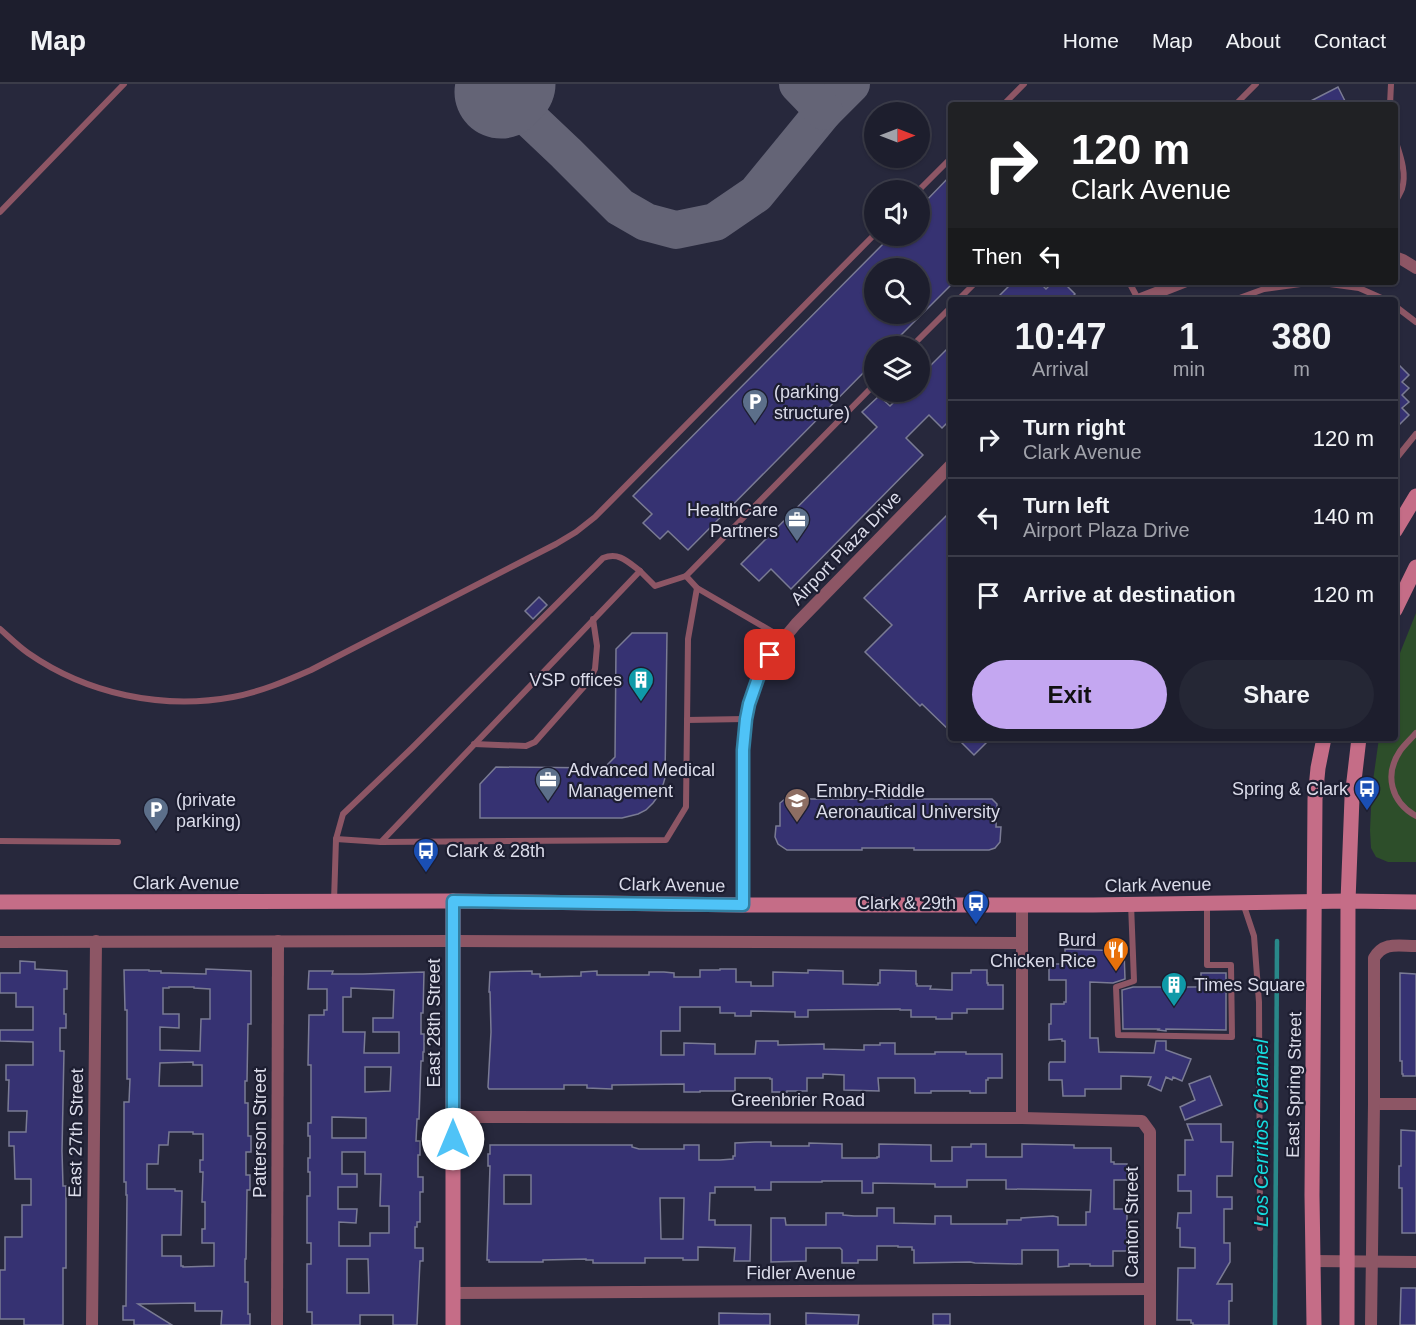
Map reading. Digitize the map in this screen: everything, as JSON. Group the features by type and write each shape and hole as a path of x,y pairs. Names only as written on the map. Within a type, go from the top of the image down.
{"main road":[{"path":"1398,526 1416,496"},
{"path":"1398,604 1416,567"},
{"name":"East Spring Street","path":"1314,1325 1308,902 1315,798 1323,741"},
{"path":"1347,1325 1348,902 1352,798 1359,741"},
{"name":"Clark Avenue","path":"0,902 453,901 743,905 1022,905 1416,902"},
{"name":"East 28th Street","path":"453,901 453,1325"}],"street":[{"path":"1398,258 1416,268"},
{"path":"1146,297 1176,285"},
{"name":"Airport Plaza Drive","path":"743,905 743,750 749,704 758,678 770,655 783,638 948,468"},
{"path":"1022,905 1022,1118"},
{"name":"East 27th Street","path":"92,1325 96,941"},
{"name":"Patterson Street","path":"277,1325 278,941"},
{"path":"0,942 1021,943"},
{"path":"1371,1325 1374,958 1379,950 1387,946 1416,946"},
{"path":"1374,1104 1416,1104"},
{"name":"Greenbrier Road","path":"453,1117 1022,1118 1142,1121"},
{"name":"Canton Street","path":"1142,1121 1150,1132 1150,1325"},
{"path":"1313,1261 1416,1262"},
{"name":"Fidler Avenue","path":"453,1293 1149,1289"}],"lane":[{"path":"0,212 124,84"},
{"path":"1006,102 1024,84"},
{"path":"1238,102 1256,84"},
{"path":"1390,102 1391,84"},
{"path":"1398,150 1403,174 1402,189 1398,197"},
{"path":"929,180 948,161"},
{"path":"0,629 27,652 54,669 87,685 118,694 156,700 197,701 234,697 273,686 311,670 576,532 595,517 864,245"},
{"path":"961,297 973,285"},
{"path":"1241,297 1264,289 1293,285"},
{"path":"1337,285 1359,288 1379,297"},
{"path":"1398,308 1416,322"},
{"path":"922,336 948,310"},
{"path":"334,902 336,838 343,814 436,725 603,558 611,555 620,557 655,586 686,576 864,396"},
{"path":"1398,456 1416,434"},
{"path":"381,842 639,571"},
{"path":"686,576 697,588 783,638"},
{"path":"336,838 381,842 666,840 686,807 688,639 697,588"},
{"path":"474,744 526,746 535,742 589,681 595,669 597,646 593,619"},
{"path":"687,720 746,719"},
{"path":"1416,733 1400,751 1393,766 1390,782 1396,797 1410,813 1416,816"},
{"path":"0,841 118,842"},
{"path":"1131,904 1134,981 1116,987 1118,1035 1232,1037 1231,965 1207,965 1207,903"},
{"path":"1248,903 1254,936 1259,1002 1260,1228"}],"green space":[{"path":"1416,613 1416,862 1388,862 1376,857 1371,848 1372,788 1379,741 1398,741 1398,660"}],"building":[{"path":"1338,87 1346,102 1309,102"},
{"name":"(parking structure)","path":"948,178 948,285 951,285 930,306 930,258 869,258 881,246 930,246 930,197"},
{"name":"(parking structure)","path":"864,263 864,324 912,324 900,336 864,336 864,372 688,550 668,531 660,539 643,523 652,514 633,496"},
{"path":"1010,285 1042,285 1046,289 1050,285 1066,285 1075,294 1072,297 998,297"},
{"path":"948,348 948,422 942,428 929,415 906,438 923,455 791,589 771,569 759,581 741,564 877,427 862,412 873,402 886,402 890,406 894,402 930,402 930,366"},
{"path":"1398,364 1409,375 1402,382 1409,388 1402,395 1409,402 1402,408 1409,415 1398,426"},
{"path":"948,514 948,729 922,704 920,706 865,652 892,625 864,598"},
{"path":"539,597 547,605 533,619 525,611"},
{"name":"VSP offices","path":"632,633 667,633 665,778 661,792 653,803 638,814 622,818 480,818 480,784 496,767 604,768 615,757 616,649"},
{"path":"960,741 988,741 974,755"},
{"path":"785,799 992,799 997,804 996,827 1001,827 1000,842 995,848 989,850 862,848 862,850 787,850 778,844 775,837 776,826 780,826 780,803"},
{"path":"1065,949 1124,951 1125,979 1113,983 1090,982 1090,1038 1098,1038 1099,1052 1154,1053 1156,1041 1166,1041 1166,1050 1191,1059 1182,1081 1166,1077 1161,1091 1148,1085 1151,1077 1121,1076 1121,1089 1085,1089 1085,1096 1063,1096 1062,1080 1049,1080 1049,1064 1050,1062 1065,1062 1065,1041 1062,1039 1049,1040 1049,1024 1051,1024 1051,1004 1066,1002 1066,980 1049,980 1049,964 1065,963"},
{"path":"20,961 35,962 35,969 67,971 67,989 64,989 66,1028 60,1028 60,1051 64,1051 62,1151 63,1186 66,1186 63,1325 24,1325 24,1319 0,1319 0,1270 5,1270 5,1237 22,1237 22,1205 31,1205 31,1179 15,1179 14,1146 9,1146 9,1132 26,1132 27,1111 8,1111 9,1080 6,1080 6,1065 33,1065 33,1042 0,1041 0,1030 33,1030 33,1007 16,1007 16,993 0,993 0,973 20,973"},
{"path":"206,969 251,971 251,1024 248,1024 247,1081 245,1081 248,1136 251,1136 251,1152 246,1152 246,1175 250,1175 250,1190 247,1190 245,1259 250,1325 221,1325 222,1311 195,1311 195,1303 138,1304 172,1325 134,1325 134,1320 123,1320 123,1306 126,1306 127,1195 126,1182 124,1182 124,1102 129,1102 130,1079 127,1079 127,1010 125,1010 124,970 206,974","holes":["163,988 210,989 210,1019 201,1019 200,1051 160,1050 160,1027 179,1028 179,1014 163,1014","193,1062 193,1065 202,1065 202,1086 159,1086 160,1063","169,1132 203,1134 203,1160 200,1160 200,1172 203,1172 202,1202 205,1202 205,1229 202,1229 202,1243 214,1243 214,1266 183,1267 181,1256 162,1256 162,1235 181,1235 182,1191 147,1189 147,1164 158,1164 159,1145 168,1145"]},
{"path":"736,969 736,982 751,982 751,986 773,986 773,972 843,971 843,984 878,985 880,970 916,971 917,986 952,990 952,973 987,970 988,985 1003,985 1003,1009 967,1009 967,1013 952,1013 952,1019 936,1019 936,1017 911,1017 911,1010 900,1009 808,1010 808,1017 795,1017 795,1012 751,1011 751,1016 735,1016 735,1013 720,1013 720,1007 680,1007 680,1031 661,1031 661,1055 684,1055 684,1043 715,1044 715,1054 755,1054 756,1041 778,1041 778,1045 824,1044 824,1049 864,1050 864,1045 895,1043 895,1054 966,1052 966,1054 1002,1054 1002,1078 988,1078 986,1093 931,1091 931,1093 915,1093 914,1078 878,1078 879,1091 844,1090 844,1075 823,1074 823,1078 807,1078 807,1091 787,1092 772,1092 772,1079 770,1078 735,1078 735,1091 684,1092 684,1084 612,1085 612,1089 587,1088 587,1085 564,1085 564,1089 489,1089 490,972 532,971 532,974 540,974 540,977 581,976 581,972 597,971 597,975 649,975 649,972 664,972 674,973 674,977 700,977 700,970"},
{"path":"309,971 333,971 332,974 424,972 421,1034 424,1034 424,1052 423,1061 421,1061 416,1141 420,1141 418,1177 423,1177 423,1192 420,1192 420,1222 417,1222 417,1227 415,1227 415,1248 423,1248 423,1261 420,1261 417,1325 393,1325 393,1315 360,1315 360,1325 312,1325 312,1312 307,1312 307,1264 311,1264 311,1243 307,1243 307,1196 310,1196 308,1123 311,1123 311,1065 308,1065 309,1015 324,1015 324,1010 327,1010 327,989 308,989","holes":["351,988 394,990 393,1018 373,1018 373,1032 399,1032 399,1053 364,1053 365,1032 343,1032 343,997 351,997","365,1067 391,1067 390,1091 365,1092","332,1117 366,1118 366,1138 332,1138","342,1152 365,1152 365,1174 381,1174 380,1206 389,1206 389,1233 370,1233 370,1246 339,1246 339,1222 356,1223 357,1209 338,1209 338,1187 357,1187 357,1174 342,1174","347,1259 368,1259 369,1293 347,1293"]},
{"name":"Times Square","path":"1201,973 1226,973 1226,1030 1123,1029 1122,990 1133,987 1201,987"},
{"path":"1400,973 1416,974 1416,1076 1403,1076 1402,1074"},
{"path":"1210,1076 1222,1105 1185,1120 1180,1107 1195,1100 1189,1084"},
{"path":"1187,1124 1221,1124 1221,1142 1233,1142 1232,1176 1217,1176 1217,1197 1232,1197 1232,1209 1224,1209 1224,1243 1230,1243 1230,1262 1217,1284 1232,1284 1229,1325 1193,1325 1191,1320 1177,1320 1178,1268 1195,1268 1195,1248 1180,1247 1180,1228 1177,1228 1178,1213 1191,1213 1191,1191 1178,1191 1178,1175 1185,1175 1185,1140 1193,1140"},
{"path":"1401,1130 1416,1131 1416,1233 1402,1233 1402,1188 1399,1188"},
{"path":"771,1142 771,1146 809,1146 809,1143 842,1144 842,1158 877,1158 879,1157 879,1144 931,1145 931,1161 952,1161 952,1147 971,1147 971,1144 986,1144 986,1157 1022,1157 1022,1144 1111,1148 1111,1162 1127,1164 1127,1180 1114,1180 1114,1209 1127,1209 1127,1251 1113,1251 1113,1266 1069,1264 1069,1266 1058,1267 1058,1250 1022,1250 1022,1264 914,1263 912,1247 898,1246 877,1246 877,1260 858,1260 858,1263 842,1263 840,1248 806,1248 806,1261 771,1262 771,1218 785,1218 786,1225 826,1225 826,1213 877,1216 877,1208 894,1208 894,1223 935,1224 935,1216 951,1216 951,1224 1007,1224 1007,1220 1053,1216 1058,1217 1058,1225 1086,1225 1086,1212 1090,1212 1091,1190 1006,1189 1006,1180 967,1180 967,1187 873,1183 873,1193 862,1193 862,1181 822,1181 771,1182 771,1190 755,1190 755,1187 715,1187 715,1193 710,1193 709,1220 715,1220 715,1225 751,1225 750,1261 734,1261 735,1248 698,1247 698,1260 645,1258 645,1263 593,1263 593,1260 586,1259 543,1260 543,1262 489,1262 487,1260 490,1145 632,1145 639,1149 684,1149 684,1145 699,1145 699,1160 720,1160 733,1159 735,1143","holes":["504,1175 531,1175 531,1204 504,1204","660,1198 684,1198 683,1239 661,1239"]},
{"path":"1401,1288 1416,1288 1416,1325 1400,1325"},
{"path":"719,1313 770,1314 770,1325 719,1325"},
{"path":"806,1313 859,1315 858,1325 806,1325"},
{"path":"933,1314 950,1314 950,1325 933,1325"}],"waterway":[{"name":"Los Cerritos Channel","path":"1275,1325 1277,941"}],"taxiway":[{"path":"493,84 620,207 646,222 676,230 715,222 756,194 824,111 851,84"},
{"path":"798,84 824,111"}],"runway":[{"path":"501,92 509,84"}],"place":[{"name":"(parking structure)","path":"755,425"},
{"name":"HealthCare Partners","path":"797,543"},
{"name":"VSP offices","path":"641,703"},
{"name":"Advanced Medical Management","path":"548,803"},
{"name":"Spring & Clark","path":"1367,812"},
{"name":"Embry-Riddle Aeronautical University","path":"797,824"},
{"name":"(private parking)","path":"156,833"},
{"name":"Clark & 28th","path":"426,874"},
{"name":"Clark & 29th","path":"976,926"},
{"name":"Burd Chicken Rice","path":"1116,973"},
{"name":"Times Square","path":"1174,1008"}],"route":[{"path":"453,1139 453,901 743,905 743,750 746,719 758,678 770,655"}]}
